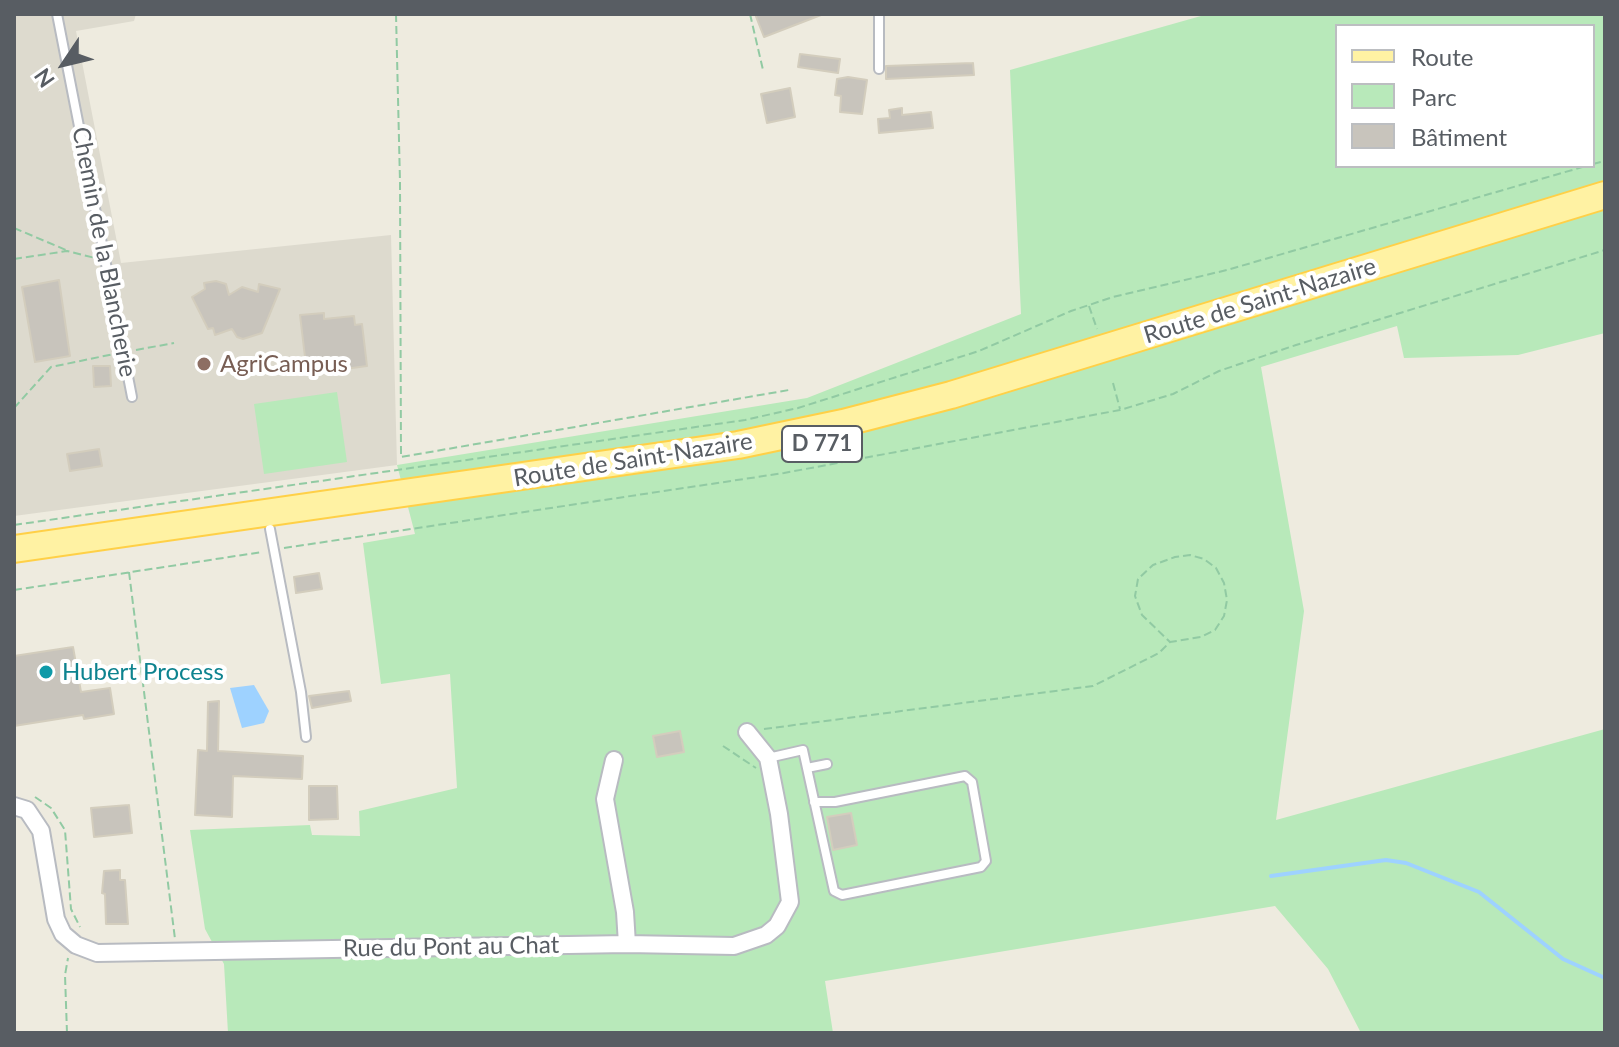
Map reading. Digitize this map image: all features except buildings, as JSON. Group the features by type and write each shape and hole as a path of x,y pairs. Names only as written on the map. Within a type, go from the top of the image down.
{"main road":[{"name":"Route de Saint-Nazaire","path":"14,549 738,445 843,423 951,395 1605,195"},
{"name":"Route de Saint-Nazaire","path":"14,566 613,479 844,440 987,402 1605,213"}],"street":[{"name":"Rue du Pont au Chat","path":"76,935 97,953 627,944 734,946 758,939 777,926 790,902 790,889 764,764 747,732"},
{"path":"614,760 605,799 625,912 627,944"},
{"path":"20,801 35,818 41,831 56,919 63,934 76,935"}],"lane":[{"name":"Chemin de la Blancherie","path":"57,14 132,397"},
{"path":"879,14 879,69"},
{"path":"270,529 301,692 306,737"},
{"path":"764,764 803,750 814,802 834,891 842,895 981,867 986,861 972,782 965,776 835,802 814,802"},
{"path":"807,768 827,764"}],"path":[{"path":"396,14 401,457 789,390"},
{"path":"750,14 763,70"},
{"path":"14,525 745,420 798,408 979,351 1089,306 1227,270 1579,168"},
{"path":"14,228 107,266"},
{"path":"14,259 67,251"},
{"path":"1089,306 1098,330"},
{"path":"14,408 51,367 174,343"},
{"path":"1113,383 1120,410"},
{"path":"747,732 1093,686 1159,653 1170,642 1201,637 1215,630 1224,616 1227,600 1224,583 1216,568 1204,559 1190,555 1175,557 1153,565 1138,579 1135,596 1142,615 1170,642"},
{"path":"129,571 175,939 164,939"},
{"path":"723,746 764,764"},
{"path":"20,801 36,797 51,808 65,830 76,935 65,975 67,1033"}],"shaded area":[{"name":"AgriCampus","path":"14,14 136,14 134,21 76,31 121,263 391,235 397,465 14,516"}],"green space":[{"path":"1208,14 1605,14 1605,333 1518,355 1404,358 1397,326 1261,367 1304,611 1276,820 1605,729 1605,1033 1361,1033 1328,969 1275,906 825,981 833,1033 228,1033 224,964 205,929 190,830 310,825 312,835 360,836 359,811 457,788 450,674 381,684 363,543 415,534 397,465 807,398 1021,314 1010,70"},
{"path":"337,392 347,462 264,474 254,404"}],"water":[{"path":"254,685 269,711 264,723 242,728 230,688"}],"waterway":[{"path":"1271,876 1386,860 1406,863 1479,892 1563,959 1605,978"}],"place":[{"name":"AgriCampus","path":"204,364"},
{"name":"Hubert Process","path":"46,672"}]}
